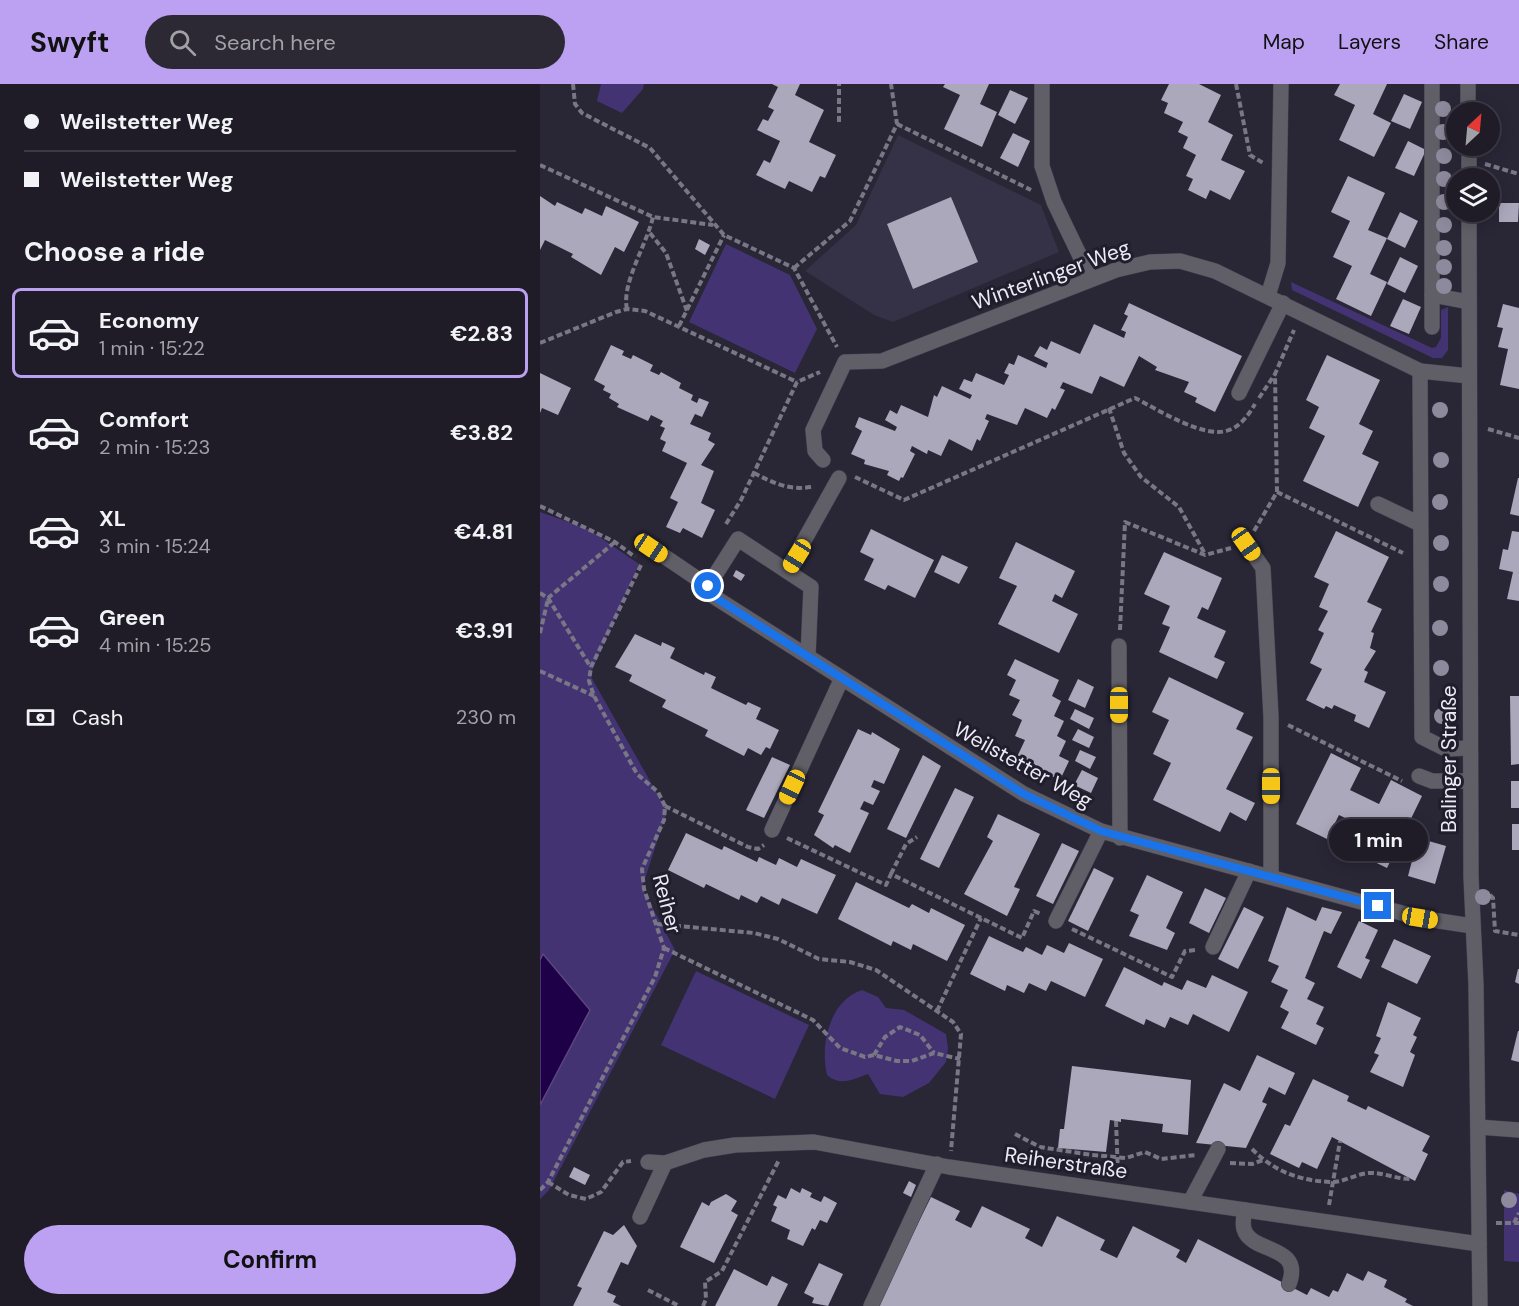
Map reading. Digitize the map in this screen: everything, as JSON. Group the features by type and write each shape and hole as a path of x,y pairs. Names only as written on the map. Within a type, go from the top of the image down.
{"street":[{"path":"1042,84 1042,166 1054,202 1091,279"},
{"path":"1268,296 1278,263 1281,84"},
{"path":"1432,84 1432,327"},
{"path":"1468,84 1468,102"},
{"name":"Balinger Straße","path":"1469,222 1470,781 1472,926 1476,985 1480,1306"},
{"name":"Winterlinger Weg","path":"845,362 882,361 1091,279 1150,262 1180,261 1215,271 1420,371 1469,376"},
{"path":"1432,295 1469,302"},
{"path":"1239,393 1283,303"},
{"path":"823,460 815,451 813,430 845,362"},
{"path":"1420,371 1422,737 1446,749 1470,748"},
{"path":"787,572 839,478"},
{"path":"1378,504 1420,524"},
{"path":"651,548 708,586 738,539 811,587 808,656"},
{"path":"1246,544 1263,568 1271,717 1271,877"},
{"name":"Weilstetter Weg","path":"708,586 705,591 1024,794 1101,831 1420,918 1472,926"},
{"path":"1119,646 1120,838"},
{"path":"772,830 842,678"},
{"path":"1413,780 1470,781"},
{"path":"1056,921 1101,831"},
{"path":"1213,947 1249,872"},
{"path":"1478,1127 1519,1130"},
{"name":"Reiherstraße","path":"648,1162 665,1163 704,1150 784,1142 834,1145 943,1165 1479,1244"},
{"path":"1190,1202 1215,1154"},
{"path":"640,1217 665,1163"},
{"path":"871,1306 943,1165"},
{"path":"1245,1210 1243,1226 1246,1235 1286,1258 1292,1269 1289,1284"}],"path":[{"path":"573,84 576,104 582,113 650,147 724,235 794,268 845,362 797,382 754,473 723,528"},
{"path":"839,84 839,122"},
{"path":"794,268 850,221 897,124 891,84"},
{"path":"1236,84 1250,155 1280,172"},
{"path":"897,124 1054,202"},
{"path":"1478,156 1519,174"},
{"path":"540,165 653,217 714,225"},
{"path":"627,309 624,298 650,233 653,217"},
{"path":"650,233 666,253 687,311"},
{"path":"679,326 724,235"},
{"path":"540,343 627,309 645,311 797,382"},
{"path":"754,473 785,487 805,489 850,474 904,500 1134,398 1194,427 1214,433 1230,430 1247,417 1275,374 1301,312"},
{"path":"1119,646 1125,522 1205,555 1246,544 1277,492 1275,374"},
{"path":"1109,408 1124,453 1142,477 1179,507 1205,555"},
{"path":"1469,426 1519,438"},
{"path":"1277,492 1420,561"},
{"path":"540,506 615,542 643,562 591,667 589,681 594,696 637,774 658,792 665,806 748,847 758,849 765,845 772,830 886,885 906,844 917,837"},
{"path":"540,633 548,598 615,542"},
{"path":"540,594 548,598 591,667"},
{"path":"540,671 594,696"},
{"path":"1271,717 1413,780"},
{"name":"Reiher","path":"540,1190 548,1182 655,977 664,948 644,889 642,869 664,820 665,806"},
{"path":"891,874 1022,938 1034,911 1172,977 1185,951 1213,947"},
{"path":"1471,877 1493,898 1495,931 1519,935"},
{"path":"937,1011 981,918"},
{"path":"657,924 754,933 778,939 819,959 850,962 876,970 953,1022 961,1034 960,1059 943,1165"},
{"path":"664,948 813,1020 840,1048 865,1057 874,1055 897,1061 912,1061 934,1053 960,1059"},
{"path":"874,1055 885,1038 900,1027 920,1035 934,1053"},
{"path":"1116,1121 1118,1178 1122,1192"},
{"path":"1015,1134 1040,1147 1119,1158 1145,1152 1161,1159 1193,1154 1215,1154 1234,1164 1263,1160"},
{"path":"1328,1210 1340,1141"},
{"path":"1252,1149 1263,1160 1297,1178 1333,1182 1371,1172 1396,1179 1410,1179"},
{"path":"548,1182 569,1195 586,1199 601,1192 623,1162 648,1162"},
{"path":"703,1306 706,1299 705,1282 723,1271 777,1164"},
{"path":"1514,1223 1519,1213"},
{"path":"648,1290 679,1306"}],"shaded area":[{"path":"601,84 644,84 643,89 622,113 597,101"},
{"path":"898,135 1041,205 1059,252 893,322 874,315 805,271 856,225"},
{"path":"726,244 790,275 817,329 795,373 689,322"},
{"path":"1291,282 1432,348 1436,347 1441,338 1441,310 1448,307 1448,350 1442,358 1433,358 1292,290"},
{"path":"540,512 588,529 639,564 590,675 667,811 642,888 675,950 549,1190 540,1199 540,1105 590,1010 543,954 540,960"},
{"path":"543,954 590,1010 540,1105 540,960"},
{"path":"696,971 809,1025 775,1099 661,1045"},
{"path":"862,990 878,997 886,1008 904,1010 946,1034 948,1048 946,1062 929,1083 903,1097 880,1094 868,1074 842,1081 832,1079 827,1075 825,1051 830,1025 842,1004"},
{"path":"1504,1190 1519,1194 1519,1262 1504,1261"}],"building":[{"path":"772,84 800,84 795,95 824,110 809,142 836,155 825,178 820,176 812,192 789,181 785,189 756,175 764,160 770,163 780,141 757,130 763,119 768,121 774,110 768,107 778,87"},
{"path":"945,84 989,84 980,104 997,112 982,147 944,129 960,95 943,87"},
{"path":"1169,84 1199,84 1221,95 1208,122 1233,135 1221,160 1245,171 1230,200 1210,190 1206,199 1188,190 1193,179 1186,176 1196,155 1183,148 1188,137 1178,132 1183,122 1164,113 1168,103 1161,100"},
{"path":"1340,84 1387,84 1373,114 1391,123 1374,157 1339,140 1355,105 1334,95"},
{"path":"1010,90 1028,98 1015,124 998,115"},
{"path":"1404,94 1422,102 1410,129 1391,121"},
{"path":"1013,133 1030,141 1018,167 1000,158"},
{"path":"1408,141 1426,150 1414,176 1395,168"},
{"path":"1348,176 1385,193 1368,230 1387,238 1370,274 1387,282 1371,316 1336,299 1352,266 1333,257 1350,221 1331,212"},
{"path":"540,196 555,206 557,202 582,214 585,208 602,216 606,206 639,222 624,252 615,247 601,275 571,257 573,254 545,240 540,250"},
{"path":"951,197 978,262 913,289 887,224"},
{"path":"1500,203 1519,203 1518,222 1500,222"},
{"path":"1400,212 1418,221 1405,248 1387,239"},
{"path":"699,239 710,245 705,255 695,249"},
{"path":"1400,257 1418,266 1405,293 1387,284"},
{"path":"1403,299 1421,307 1409,334 1390,326"},
{"path":"1129,303 1242,356 1215,412 1195,402 1197,398 1184,392 1189,382 1155,370 1157,367 1139,356 1124,387 1100,376 1092,394 1063,382 1060,388 1065,390 1055,410 1052,408 1047,418 1025,408 1017,425 987,414 985,419 989,421 980,441 977,439 972,451 949,439 941,456 928,450 927,454 912,446 910,451 915,454 903,478 901,477 899,481 887,475 889,471 864,464 865,460 851,454 862,431 855,427 859,417 895,431 897,427 885,420 890,410 897,414 901,405 928,417 934,395 937,397 942,386 970,399 972,395 959,389 964,379 972,382 976,373 1004,385 1009,375 1004,373 1009,363 1014,365 1018,355 1046,368 1048,363 1034,356 1040,346 1047,350 1051,341 1080,354 1094,324 1124,338 1126,332 1121,330 1128,316 1124,314"},
{"path":"1503,304 1519,308 1519,389 1500,385 1508,349 1498,347 1503,328 1497,327"},
{"path":"611,345 624,351 622,355 631,359 633,355 653,365 650,371 659,375 661,372 681,383 679,388 693,395 691,400 697,403 699,398 709,402 702,417 695,414 690,424 711,433 708,440 715,444 701,465 714,471 701,503 715,510 702,538 683,528 680,533 666,527 678,502 670,498 687,463 662,451 666,442 660,439 665,428 660,426 663,421 651,415 648,421 617,407 619,404 609,398 611,394 603,390 605,386 594,380"},
{"path":"1327,355 1380,380 1359,424 1373,431 1362,454 1379,462 1358,507 1303,481 1325,436 1309,428 1319,407 1306,400"},
{"path":"540,373 571,388 558,415 542,408 540,413"},
{"path":"1519,478 1519,516 1510,514"},
{"path":"871,529 934,560 915,598 888,585 885,590 864,580 874,559 860,552"},
{"path":"1336,531 1389,557 1367,602 1382,609 1371,632 1374,633 1370,648 1376,651 1364,670 1368,672 1364,682 1386,692 1369,728 1354,721 1356,715 1334,705 1332,709 1326,706 1324,709 1306,700 1322,669 1310,663 1324,633 1318,630 1328,611 1319,607 1329,584 1314,577"},
{"path":"1512,531 1519,532 1519,601 1507,599 1513,572 1499,569 1503,549 1508,550"},
{"path":"1016,542 1075,571 1062,598 1055,594 1052,601 1078,614 1059,653 998,624 1017,586 999,578"},
{"path":"1164,552 1222,578 1208,610 1202,607 1197,618 1226,631 1214,657 1225,662 1217,679 1159,652 1170,627 1162,624 1170,606 1144,594"},
{"path":"942,555 968,567 959,584 934,572"},
{"path":"736,570 745,575 741,581 733,576"},
{"path":"635,634 661,646 662,642 675,648 670,658 704,675 705,672 716,677 711,688 746,705 748,702 761,708 756,719 779,730 770,749 766,747 761,755 748,748 744,756 705,736 708,730 662,707 666,700 629,681 632,675 615,667"},
{"path":"1015,659 1059,680 1052,696 1061,701 1054,716 1064,721 1057,736 1066,741 1059,756 1069,761 1060,780 1016,759 1025,740 1015,736 1022,720 1012,715 1020,700 1009,695 1016,680 1007,675"},
{"path":"1169,677 1244,713 1236,729 1253,737 1226,789 1255,803 1246,821 1230,812 1220,832 1153,800 1171,763 1153,754 1169,720 1152,712"},
{"path":"1078,679 1094,687 1085,708 1068,700"},
{"path":"1510,696 1519,696 1519,764 1511,765"},
{"path":"1075,709 1094,718 1089,729 1070,719"},
{"path":"858,729 871,735 872,732 900,749 884,784 874,780 871,787 880,791 873,805 864,801 860,809 869,813 850,853 835,845 833,848 814,835 824,815 818,812"},
{"path":"1078,729 1094,737 1089,748 1072,740"},
{"path":"1080,750 1096,757 1090,769 1075,761"},
{"path":"1331,753 1361,768 1350,790 1379,804 1391,780 1422,796 1387,868 1356,853 1368,829 1339,815 1327,839 1296,824"},
{"path":"923,755 941,766 906,838 887,829"},
{"path":"772,757 790,765 764,818 746,810"},
{"path":"1082,770 1098,778 1091,793 1074,785"},
{"path":"1511,781 1519,781 1519,808 1511,808"},
{"path":"955,788 974,797 939,868 920,859"},
{"path":"998,814 1040,834 1014,887 1020,889 1007,916 964,894 993,841 987,837"},
{"path":"1512,824 1519,824 1519,850 1512,850"},
{"path":"686,833 722,850 724,846 757,862 759,857 776,865 779,858 797,867 801,859 836,875 817,914 782,898 779,905 761,896 757,903 741,895 739,900 706,884 704,888 668,870"},
{"path":"1418,838 1446,846 1435,884 1408,876"},
{"path":"1062,843 1079,851 1053,904 1036,896"},
{"path":"1094,868 1114,878 1088,931 1068,921"},
{"path":"1147,875 1183,892 1166,928 1175,933 1167,950 1129,936 1139,915 1130,911"},
{"path":"856,882 909,908 912,904 929,913 931,908 965,925 947,961 913,944 911,950 893,941 891,946 838,919"},
{"path":"1205,888 1226,898 1209,933 1189,923"},
{"path":"1244,907 1264,917 1238,969 1218,959"},
{"path":"1287,907 1316,921 1322,907 1342,912 1331,934 1324,931 1305,978 1315,983 1307,999 1324,1007 1316,1024 1324,1028 1316,1045 1281,1028 1289,1012 1280,1007 1288,990 1271,982 1279,966 1268,961"},
{"path":"1359,921 1378,930 1365,958 1370,960 1361,979 1337,967"},
{"path":"989,936 1023,952 1026,947 1042,955 1047,945 1064,953 1069,943 1103,959 1085,997 1051,981 1046,991 1029,983 1024,993 1007,985 1005,991 970,974"},
{"path":"1394,939 1431,956 1417,984 1381,967"},
{"path":"1124,967 1162,986 1164,982 1182,990 1187,980 1206,988 1212,975 1248,992 1229,1032 1193,1014 1188,1025 1170,1017 1165,1028 1146,1019 1144,1025 1105,1006"},
{"path":"1519,969 1519,984 1515,982"},
{"path":"1388,1002 1421,1018 1413,1035 1417,1037 1410,1052 1415,1055 1403,1087 1370,1072 1379,1055 1374,1053 1381,1038 1376,1036"},
{"path":"1519,1031 1519,1062 1511,1060"},
{"path":"1257,1055 1295,1073 1285,1095 1269,1087 1262,1102 1267,1104 1246,1148 1196,1143 1224,1083 1240,1091"},
{"path":"1072,1066 1191,1080 1188,1135 1162,1132 1163,1124 1121,1119 1121,1122 1110,1120 1106,1152 1058,1148 1060,1129 1064,1129"},
{"path":"1313,1079 1349,1096 1347,1101 1366,1110 1368,1106 1430,1136 1422,1151 1428,1154 1415,1181 1332,1137 1317,1169 1302,1162 1299,1168 1270,1154 1285,1124 1290,1126"},
{"path":"574,1167 590,1175 585,1185 569,1177"},
{"path":"909,1181 916,1185 911,1197 903,1193"},
{"path":"791,1188 800,1193 802,1188 812,1193 810,1197 821,1202 824,1196 837,1203 827,1223 820,1220 815,1230 812,1228 803,1246 787,1239 790,1230 771,1221 777,1207 773,1205 778,1195 786,1199"},
{"path":"726,1194 737,1201 731,1211 738,1215 714,1263 680,1247 702,1202 709,1206 711,1202"},
{"path":"931,1197 960,1211 955,1220 971,1228 982,1206 1030,1229 1025,1238 1042,1247 1057,1216 1105,1240 1100,1250 1117,1258 1133,1226 1180,1250 1176,1257 1186,1263 1198,1239 1307,1295 1311,1288 1329,1297 1333,1290 1338,1292 1347,1273 1363,1281 1368,1271 1387,1280 1384,1287 1407,1299 1405,1302 1413,1306 877,1306"},
{"path":"624,1225 637,1246 628,1265 621,1262 607,1292 616,1296 613,1302 621,1306 573,1306 582,1288 577,1286 604,1231 613,1235"},
{"path":"819,1263 843,1274 828,1306 812,1303 814,1298 804,1293"},
{"path":"734,1269 767,1286 772,1276 788,1284 777,1306 715,1306"}],"route":[{"path":"708,586 705,591 958,754 1024,794 1101,831 1378,906"}]}
